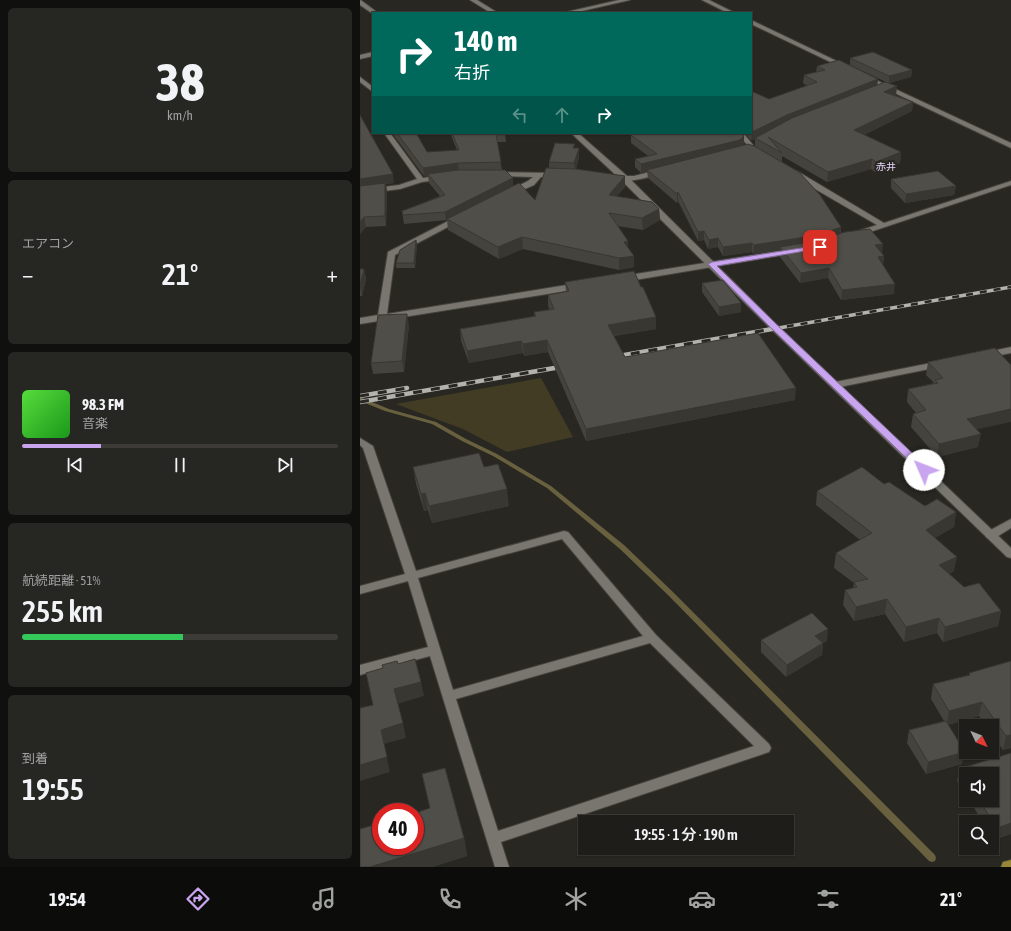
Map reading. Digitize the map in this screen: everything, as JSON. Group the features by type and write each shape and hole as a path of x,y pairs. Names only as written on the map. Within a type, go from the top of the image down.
{"street":[{"path":"473,0 493,12"},
{"path":"571,12 627,0"},
{"path":"705,0 730,12"},
{"path":"360,2 374,12"},
{"path":"752,22 852,70"},
{"path":"360,57 372,54"},
{"path":"859,74 1011,146"},
{"path":"360,79 372,89"},
{"path":"876,91 883,88 888,88"},
{"path":"388,134 421,180"},
{"path":"575,134 624,178 835,385 1011,554"},
{"path":"739,134 754,144 746,149 756,152"},
{"path":"787,169 884,226"},
{"path":"608,177 634,178 665,171"},
{"path":"488,174 562,176"},
{"path":"505,196 531,183 539,175"},
{"path":"360,192 400,187 421,180 451,176"},
{"path":"848,237 1011,183"},
{"path":"382,318 391,254 465,216"},
{"path":"618,280 799,250"},
{"path":"360,321 586,285"},
{"path":"980,356 1011,350"},
{"path":"835,385 950,362"},
{"path":"360,441 368,446 412,577 502,867"},
{"path":"991,534 1011,524"},
{"path":"360,590 564,535 652,638 764,748 494,838"},
{"path":"449,696 652,638"},
{"path":"360,670 435,650"}],"shaded area":[{"path":"541,378 573,437 507,452 463,429 396,404"}],"building":[{"path":"873,52 912,70 889,76 850,58"},
{"path":"839,60 878,79 787,115 752,132 752,91 769,99 817,82 804,75 825,70 817,66"},
{"path":"885,82 897,86 884,92 913,102 854,130 901,152 876,162 872,159 828,172 768,137 782,153 755,138 792,118"},
{"path":"360,115 393,174 360,179"},
{"path":"398,134 417,134 427,152 459,150 452,134 496,134 501,162 458,163 423,168"},
{"path":"743,134 744,136 740,140 641,164 635,159 657,154 631,135"},
{"path":"555,143 575,144 573,148 579,148 574,163 549,162"},
{"path":"748,144 799,172 820,195 841,227 819,235 754,245 752,243 723,247 718,238 709,240 704,231 698,232 678,192 677,194 647,170"},
{"path":"546,168 576,169 625,176 609,195 652,202 659,209 642,218 609,213 628,241 624,242 634,256 619,258 522,237 498,247 447,219 519,183 535,200"},
{"path":"458,170 505,170 513,178 445,212 403,215 402,211 445,195 428,174"},
{"path":"938,171 956,186 906,194 891,179"},
{"path":"385,183 385,216 364,217 360,222 360,186"},
{"path":"870,229 883,244 875,245 884,256 878,257 895,284 842,290 829,268 801,273 780,247 821,240 845,232"},
{"path":"416,240 414,263 396,263 400,250"},
{"path":"360,269 364,269 360,286"},
{"path":"634,271 641,287 643,287 656,317 608,325 625,357 758,333 796,388 586,429 547,340 523,344 521,341 467,351 460,329 536,316 534,312 554,309 548,295 569,291 565,282"},
{"path":"723,280 741,303 719,307 702,283"},
{"path":"407,314 402,361 371,363 378,315"},
{"path":"995,348 1011,365 1011,409 967,419 981,434 939,444 913,414 926,410 908,389 938,383 935,380 943,378 928,362"},
{"path":"479,453 484,467 498,464 507,489 429,506 425,493 421,494 413,467"},
{"path":"862,467 884,484 889,482 925,506 937,499 956,512 926,530 957,557 939,565 964,587 979,583 1001,611 945,627 939,618 906,627 887,599 856,607 845,590 857,587 854,582 868,579 836,553 872,533 817,491"},
{"path":"812,613 828,629 815,636 823,643 787,665 761,640"},
{"path":"415,659 421,682 394,689 403,723 381,730 387,757 360,765 360,708 373,705 366,673 383,668 382,665 397,661 398,664"},
{"path":"1011,661 1011,735 1006,736 999,726 999,719 994,719 982,702 949,711 933,684 970,675 969,673"},
{"path":"946,721 959,742 959,754 928,762 909,730"},
{"path":"1011,753 1011,823 999,827 999,815 989,815 984,807 999,807 999,767 966,767 992,759 999,759 999,757"},
{"path":"445,768 464,838 424,850 424,810 430,808 422,774"},
{"path":"372,826 372,855 409,855 370,867 360,867 360,829"}],"waterway":[{"path":"360,399 387,410 434,423 495,455 549,487 622,547 671,594 932,858"}],"railway":[{"path":"773,329 1011,287"},
{"path":"613,357 778,328"},
{"path":"360,402 566,366"},
{"path":"360,396 407,388"}],"district":[{"name":"赤井","path":"886,166"}],"route":[{"path":"820,247 712,264 771,324 924,470"}]}
